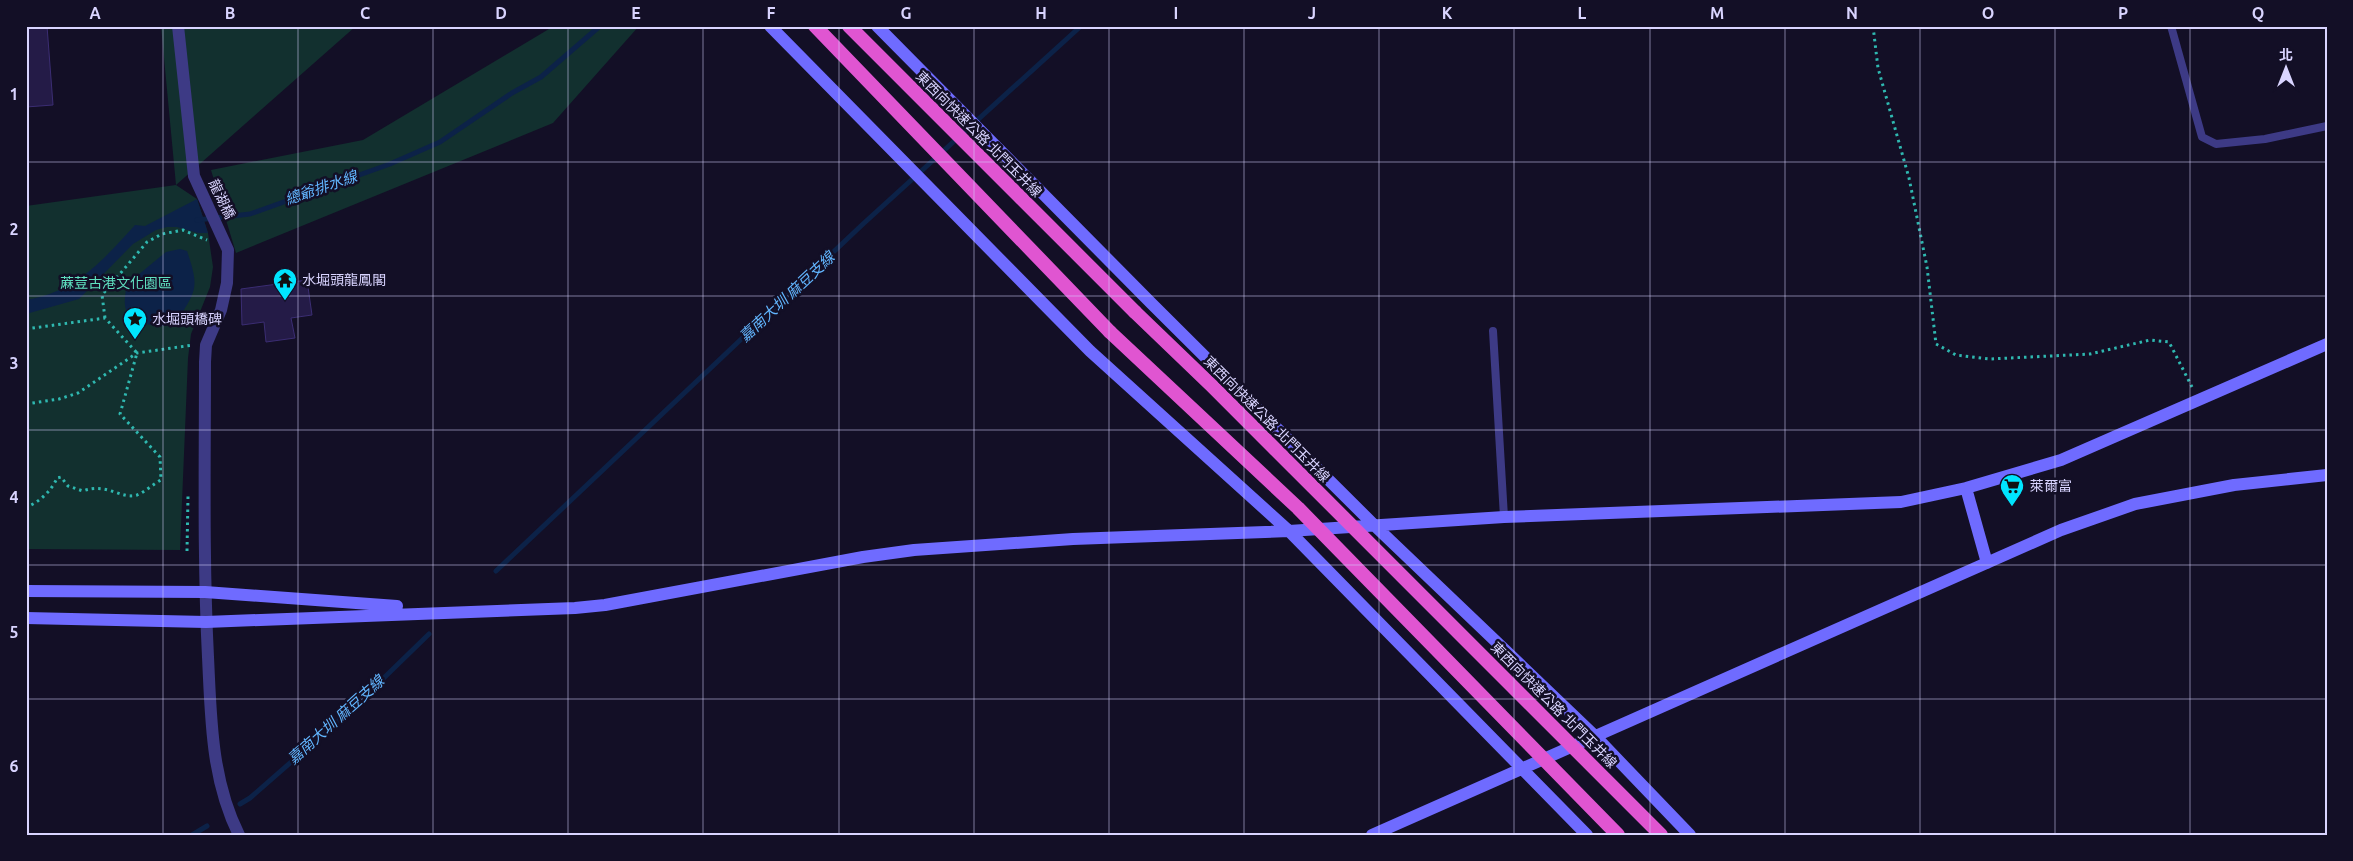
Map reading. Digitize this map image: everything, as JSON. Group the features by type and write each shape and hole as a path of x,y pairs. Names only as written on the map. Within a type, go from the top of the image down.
{"highway":[{"path":"815,26 1110,332 1298,508 1618,835"},
{"name":"東西向快速公路 北門玉井線","path":"849,26 1662,835"}],"main road":[{"path":"770,26 1090,351 1289,531 1587,835"},
{"path":"878,26 1151,303 1374,525 1595,736 1690,835"},
{"path":"26,618 206,622 605,605 863,557 914,550 1073,539 1289,531 1504,517 1901,502 1966,488 2061,460 2199,402 2327,344"},
{"path":"1372,835 2061,530 2135,504 2234,485 2327,475"},
{"path":"1966,488 1987,563"},
{"path":"26,591 204,592 457,611"}],"street":[{"name":"龍湖橋","path":"178,26 194,176 228,250 227,283 220,310 206,345"},
{"path":"206,345 204,592 212,738 217,775 239,835"}],"lane":[{"path":"2171,26 2202,137 2216,144 2264,139 2327,126"},
{"path":"1493,331 1504,517"}],"path":[{"path":"1873,26 1878,68 1908,178 1927,267 1936,344 1956,355 1990,359 2090,354 2150,340 2169,342 2199,402"},
{"path":"137,353 105,318 102,295 108,285 132,262 148,242 162,234 183,230"},
{"path":"26,330 105,318"},
{"path":"26,404 59,399 78,393 137,353 186,345 206,345"},
{"path":"26,507 48,492 57,478 61,477 68,486 83,491 99,488 124,495 136,495 161,480 160,456 120,414 137,353"}],"green space":[{"path":"161,26 356,26 176,185"},
{"path":"554,26 639,26 553,123 236,253 211,170 363,140"},
{"name":"蔴荳古港文化園區","path":"176,185 197,199 208,233 213,267 210,287 191,334 188,358 180,550 26,549 26,206"}],"water":[{"path":"197,199 208,233 198,233 177,227 156,230 133,244 79,299 26,314 26,300 44,296 74,282 111,251 135,225 145,226"},
{"path":"180,249 187,251 195,282 192,296 176,323 162,326 146,324 131,317 125,305 127,284 166,252"}],"building":[{"path":"26,26 47,26 53,105 26,107"},
{"path":"307,280 312,315 291,318 295,338 266,342 264,322 242,325 241,289"}],"waterway":[{"name":"總爺排水線","path":"197,220 250,214 390,164 440,142 512,93 541,77 600,26"},
{"name":"嘉南大圳 麻豆支線","path":"496,571 863,224 1081,26"},
{"name":"嘉南大圳 麻豆支線","path":"240,804 250,798 354,707 429,634"},
{"name":"嘉南大圳 麻豆支線","path":"192,835 207,826"}],"place":[{"name":"水堀頭龍鳳閣","path":"285,301"},
{"name":"水堀頭橋碑","path":"135,340"},
{"name":"萊爾富","path":"2012,507"}]}
